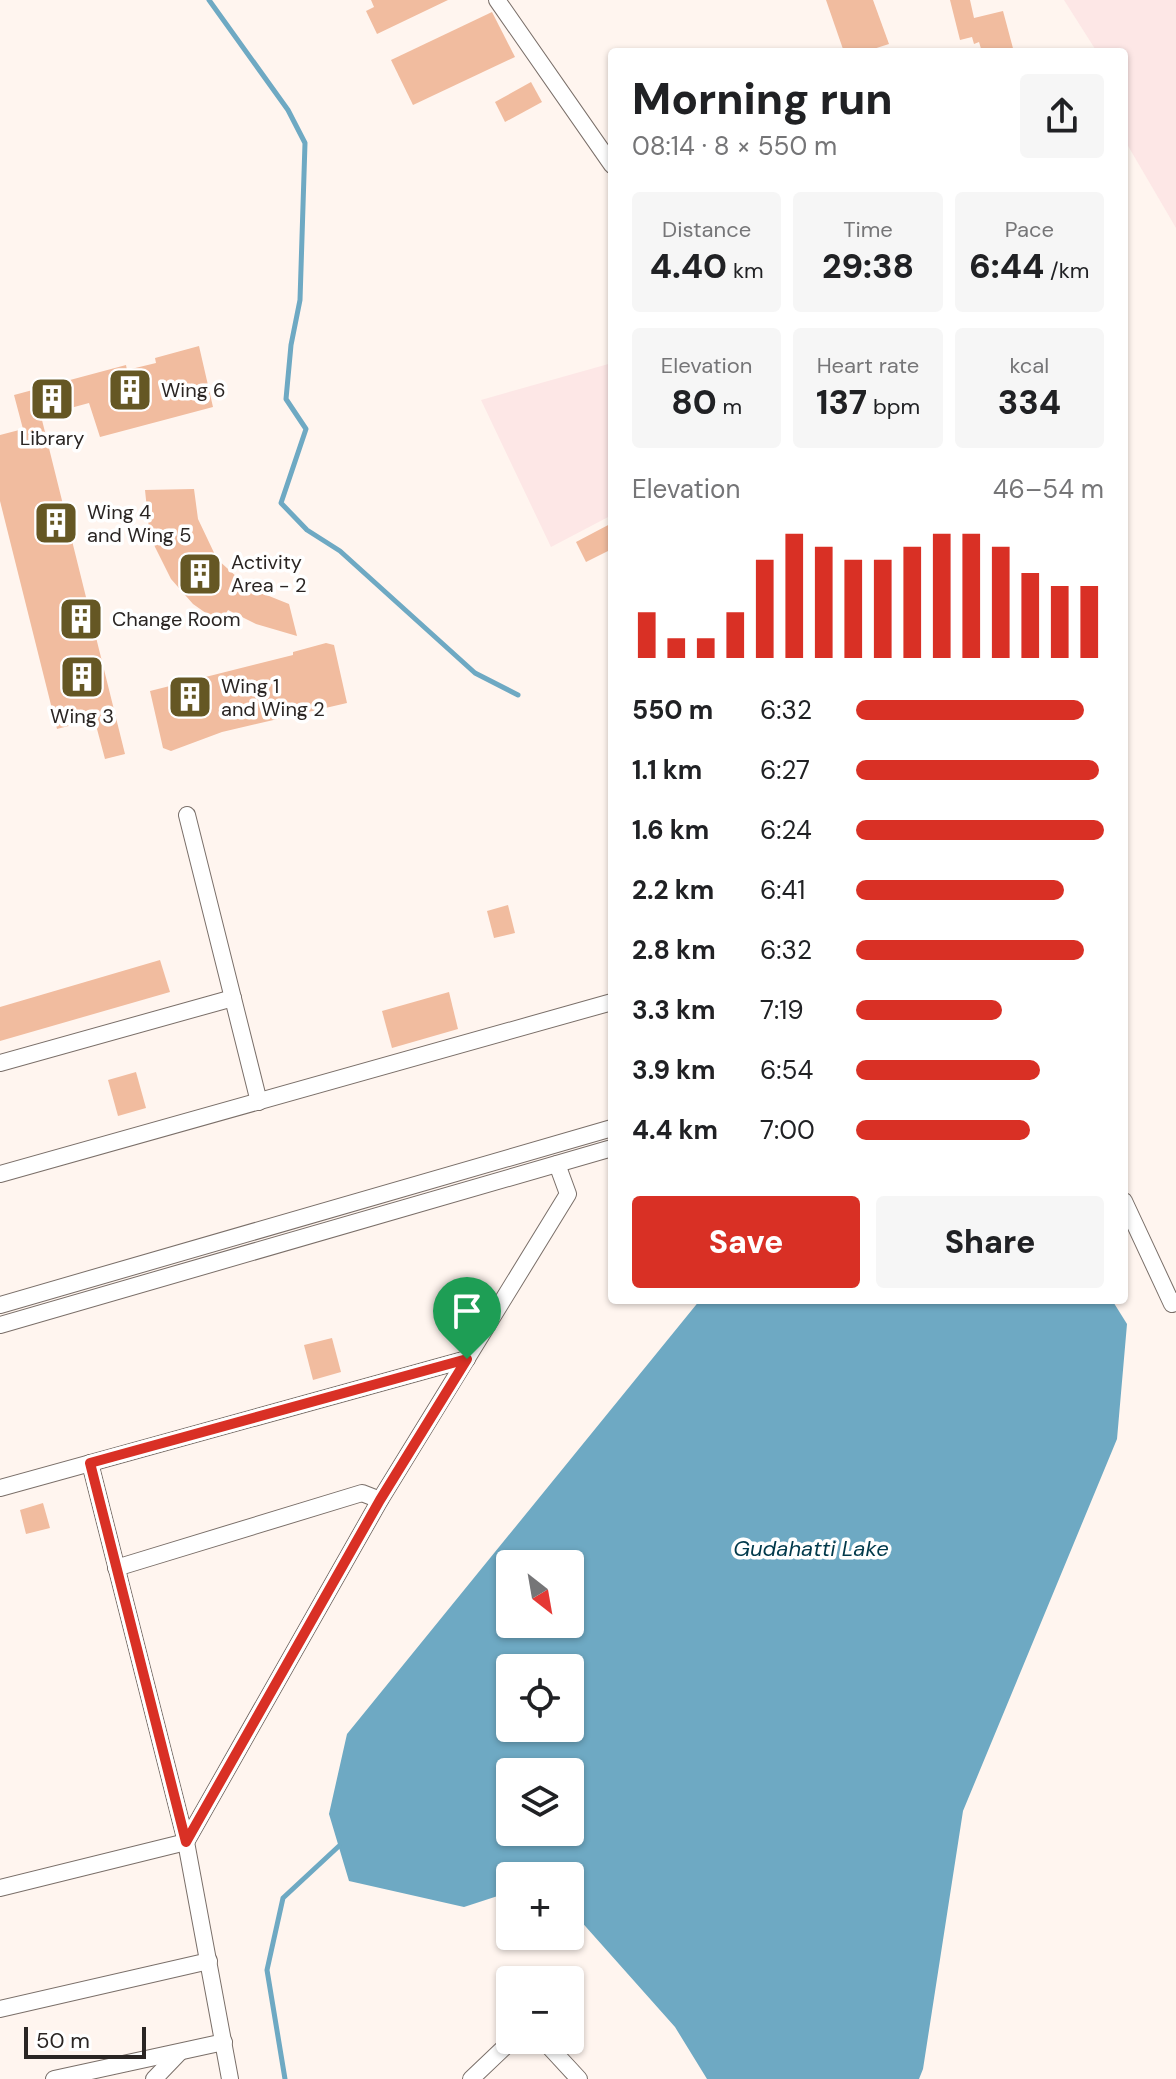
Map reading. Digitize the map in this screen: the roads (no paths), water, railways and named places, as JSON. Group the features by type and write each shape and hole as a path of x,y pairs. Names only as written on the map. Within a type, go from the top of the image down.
{"street":[{"path":"497,0 608,159"},
{"path":"187,815 259,1102"},
{"path":"0,1063 233,998"},
{"path":"0,1174 608,1003"},
{"path":"0,1305 608,1129"},
{"path":"0,1325 608,1149"},
{"path":"0,1888 186,1842 380,1500 568,1194 557,1164"},
{"path":"1128,1210 1172,1304 1176,1301"},
{"path":"0,1488 467,1359"},
{"path":"90,1463 186,1842 230,2079"},
{"path":"116,1568 362,1493 380,1500"},
{"path":"0,2009 209,1961"},
{"path":"54,2079 224,2042"},
{"path":"154,2079 180,2052"},
{"path":"471,2079 497,2054"},
{"path":"556,2054 579,2079"}],"water":[{"name":"Gudahatti Lake","path":"697,1304 1114,1304 1127,1324 1117,1439 963,1811 919,2079 707,2079 675,2027 584,1925 584,1862 496,1862 496,1897 464,1907 349,1881 329,1814 347,1734 496,1551 496,1638 584,1638 584,1550 497,1550"}],"waterway":[{"path":"209,0 288,110 305,143 300,300 291,345 286,399 306,429 281,503 307,530 340,551 475,673 518,695"},
{"path":"285,2079 267,1970 283,1898 339,1846"}],"place":[{"name":"Wing 6","path":"130,390"},
{"name":"Library","path":"52,399"},
{"name":"Wing 4 and Wing 5","path":"56,523"},
{"name":"Activity Area - 2","path":"200,574"},
{"name":"Change Room","path":"81,619"},
{"name":"Wing 3","path":"82,677"},
{"name":"Wing 1 and Wing 2","path":"190,697"}]}
